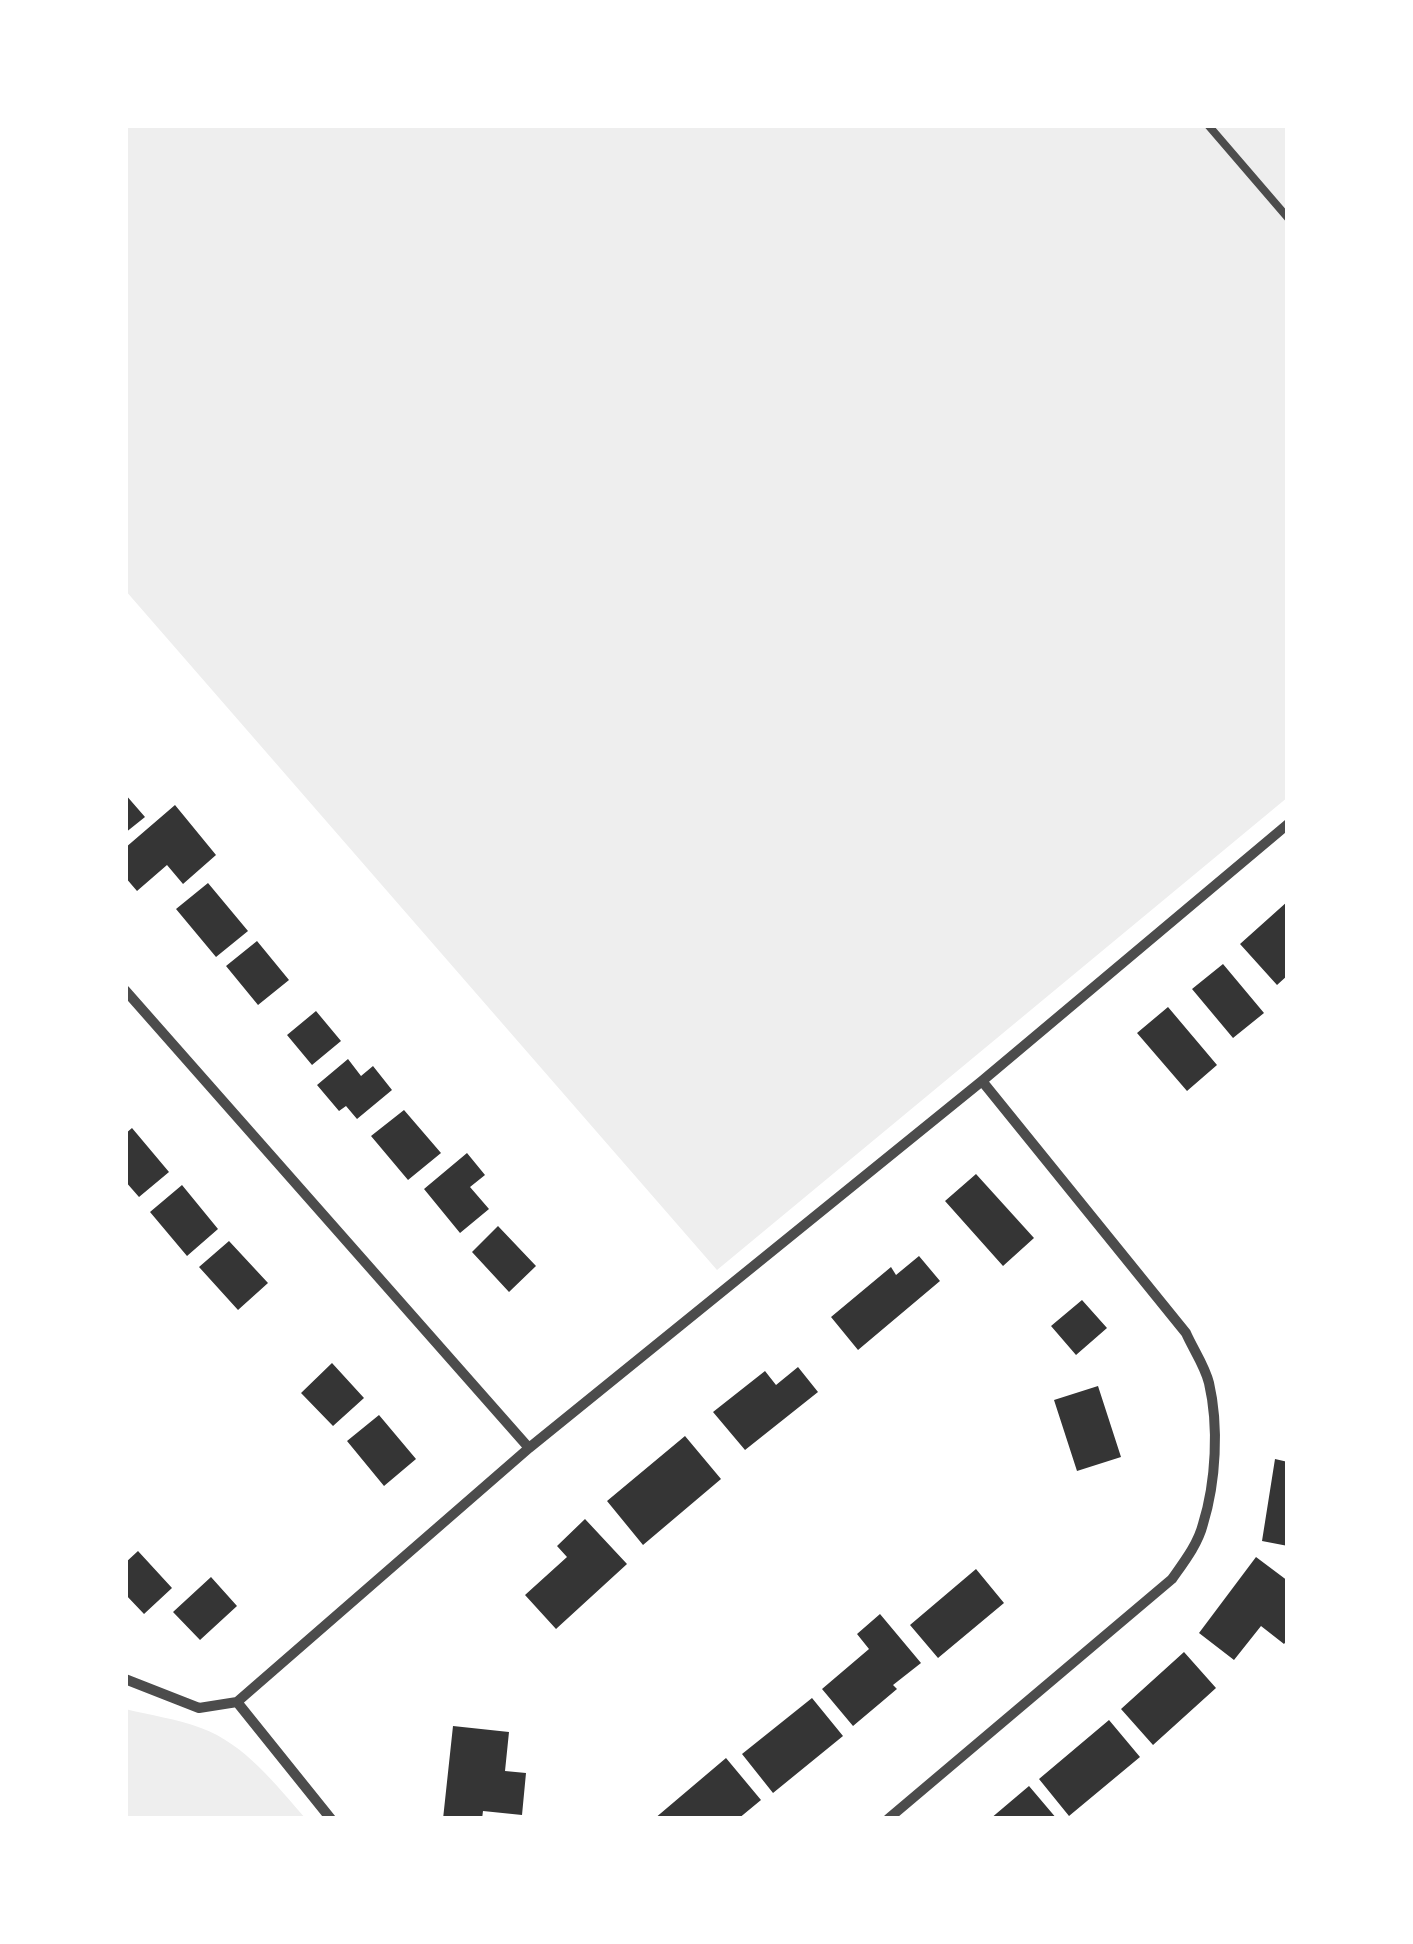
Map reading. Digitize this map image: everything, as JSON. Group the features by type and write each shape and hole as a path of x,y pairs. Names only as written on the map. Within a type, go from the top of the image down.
{"street":[{"path":"125,1679 199,1708 236,1702 529,1448 982,1081 1288,824"},
{"path":"125,990 529,1448"},
{"path":"888,1819 1172,1579 1203,1525 1212,1474 1214,1424 1208,1380 1186,1334 982,1081"},
{"path":"236,1702 331,1819"}],"lane":[{"path":"1208,125 1288,218"}],"shaded area":[{"path":"125,125 1288,125 1288,797 717,1270 125,590"},
{"path":"125,1709 183,1722 232,1744 259,1767 306,1819 125,1819"}],"building":[{"path":"125,794 145,817 125,833"},
{"path":"175,805 216,855 183,884 167,865 137,891 125,877 125,848"},
{"path":"208,883 248,931 216,957 176,909"},
{"path":"1288,901 1288,975 1277,985 1240,944"},
{"path":"257,941 289,980 258,1005 226,966"},
{"path":"1223,964 1264,1013 1233,1038 1192,989"},
{"path":"1168,1007 1217,1065 1187,1091 1137,1033"},
{"path":"316,1011 341,1041 312,1065 287,1035"},
{"path":"348,1059 361,1076 373,1066 392,1090 357,1119 346,1106 339,1111 317,1085"},
{"path":"404,1110 441,1153 408,1180 371,1136"},
{"path":"132,1128 169,1172 139,1197 125,1181 125,1134"},
{"path":"467,1153 485,1175 470,1187 489,1209 460,1233 424,1189"},
{"path":"976,1174 1034,1238 1003,1266 945,1201"},
{"path":"182,1185 218,1229 187,1256 150,1212"},
{"path":"498,1226 536,1266 509,1292 472,1252"},
{"path":"229,1241 268,1283 238,1310 199,1267"},
{"path":"919,1256 940,1281 858,1350 831,1317 891,1267 896,1275"},
{"path":"1082,1300 1107,1328 1076,1355 1051,1326"},
{"path":"332,1363 364,1398 333,1426 301,1393"},
{"path":"798,1367 818,1392 745,1450 713,1412 765,1371 776,1385"},
{"path":"1098,1386 1121,1457 1077,1471 1054,1400"},
{"path":"379,1415 416,1459 384,1486 347,1441"},
{"path":"685,1436 721,1479 643,1545 607,1501"},
{"path":"1275,1459 1288,1462 1288,1546 1262,1541"},
{"path":"585,1519 627,1564 556,1629 525,1595 567,1557 557,1546"},
{"path":"138,1551 172,1588 144,1614 125,1594 125,1563"},
{"path":"1256,1557 1288,1581 1288,1639 1284,1644 1261,1626 1234,1660 1199,1633"},
{"path":"976,1569 1004,1603 938,1658 910,1625"},
{"path":"211,1577 237,1606 200,1640 173,1612"},
{"path":"880,1614 921,1663 853,1726 822,1689 869,1649 857,1634"},
{"path":"1184,1652 1216,1688 1153,1745 1121,1709"},
{"path":"812,1698 843,1736 773,1793 742,1754"},
{"path":"1109,1720 1140,1757 1069,1816 1039,1779"},
{"path":"453,1726 509,1732 505,1771 526,1773 522,1815 483,1811 482,1819 443,1819"},
{"path":"726,1758 761,1800 738,1819 654,1819"},
{"path":"1029,1786 1057,1819 990,1819"}]}
